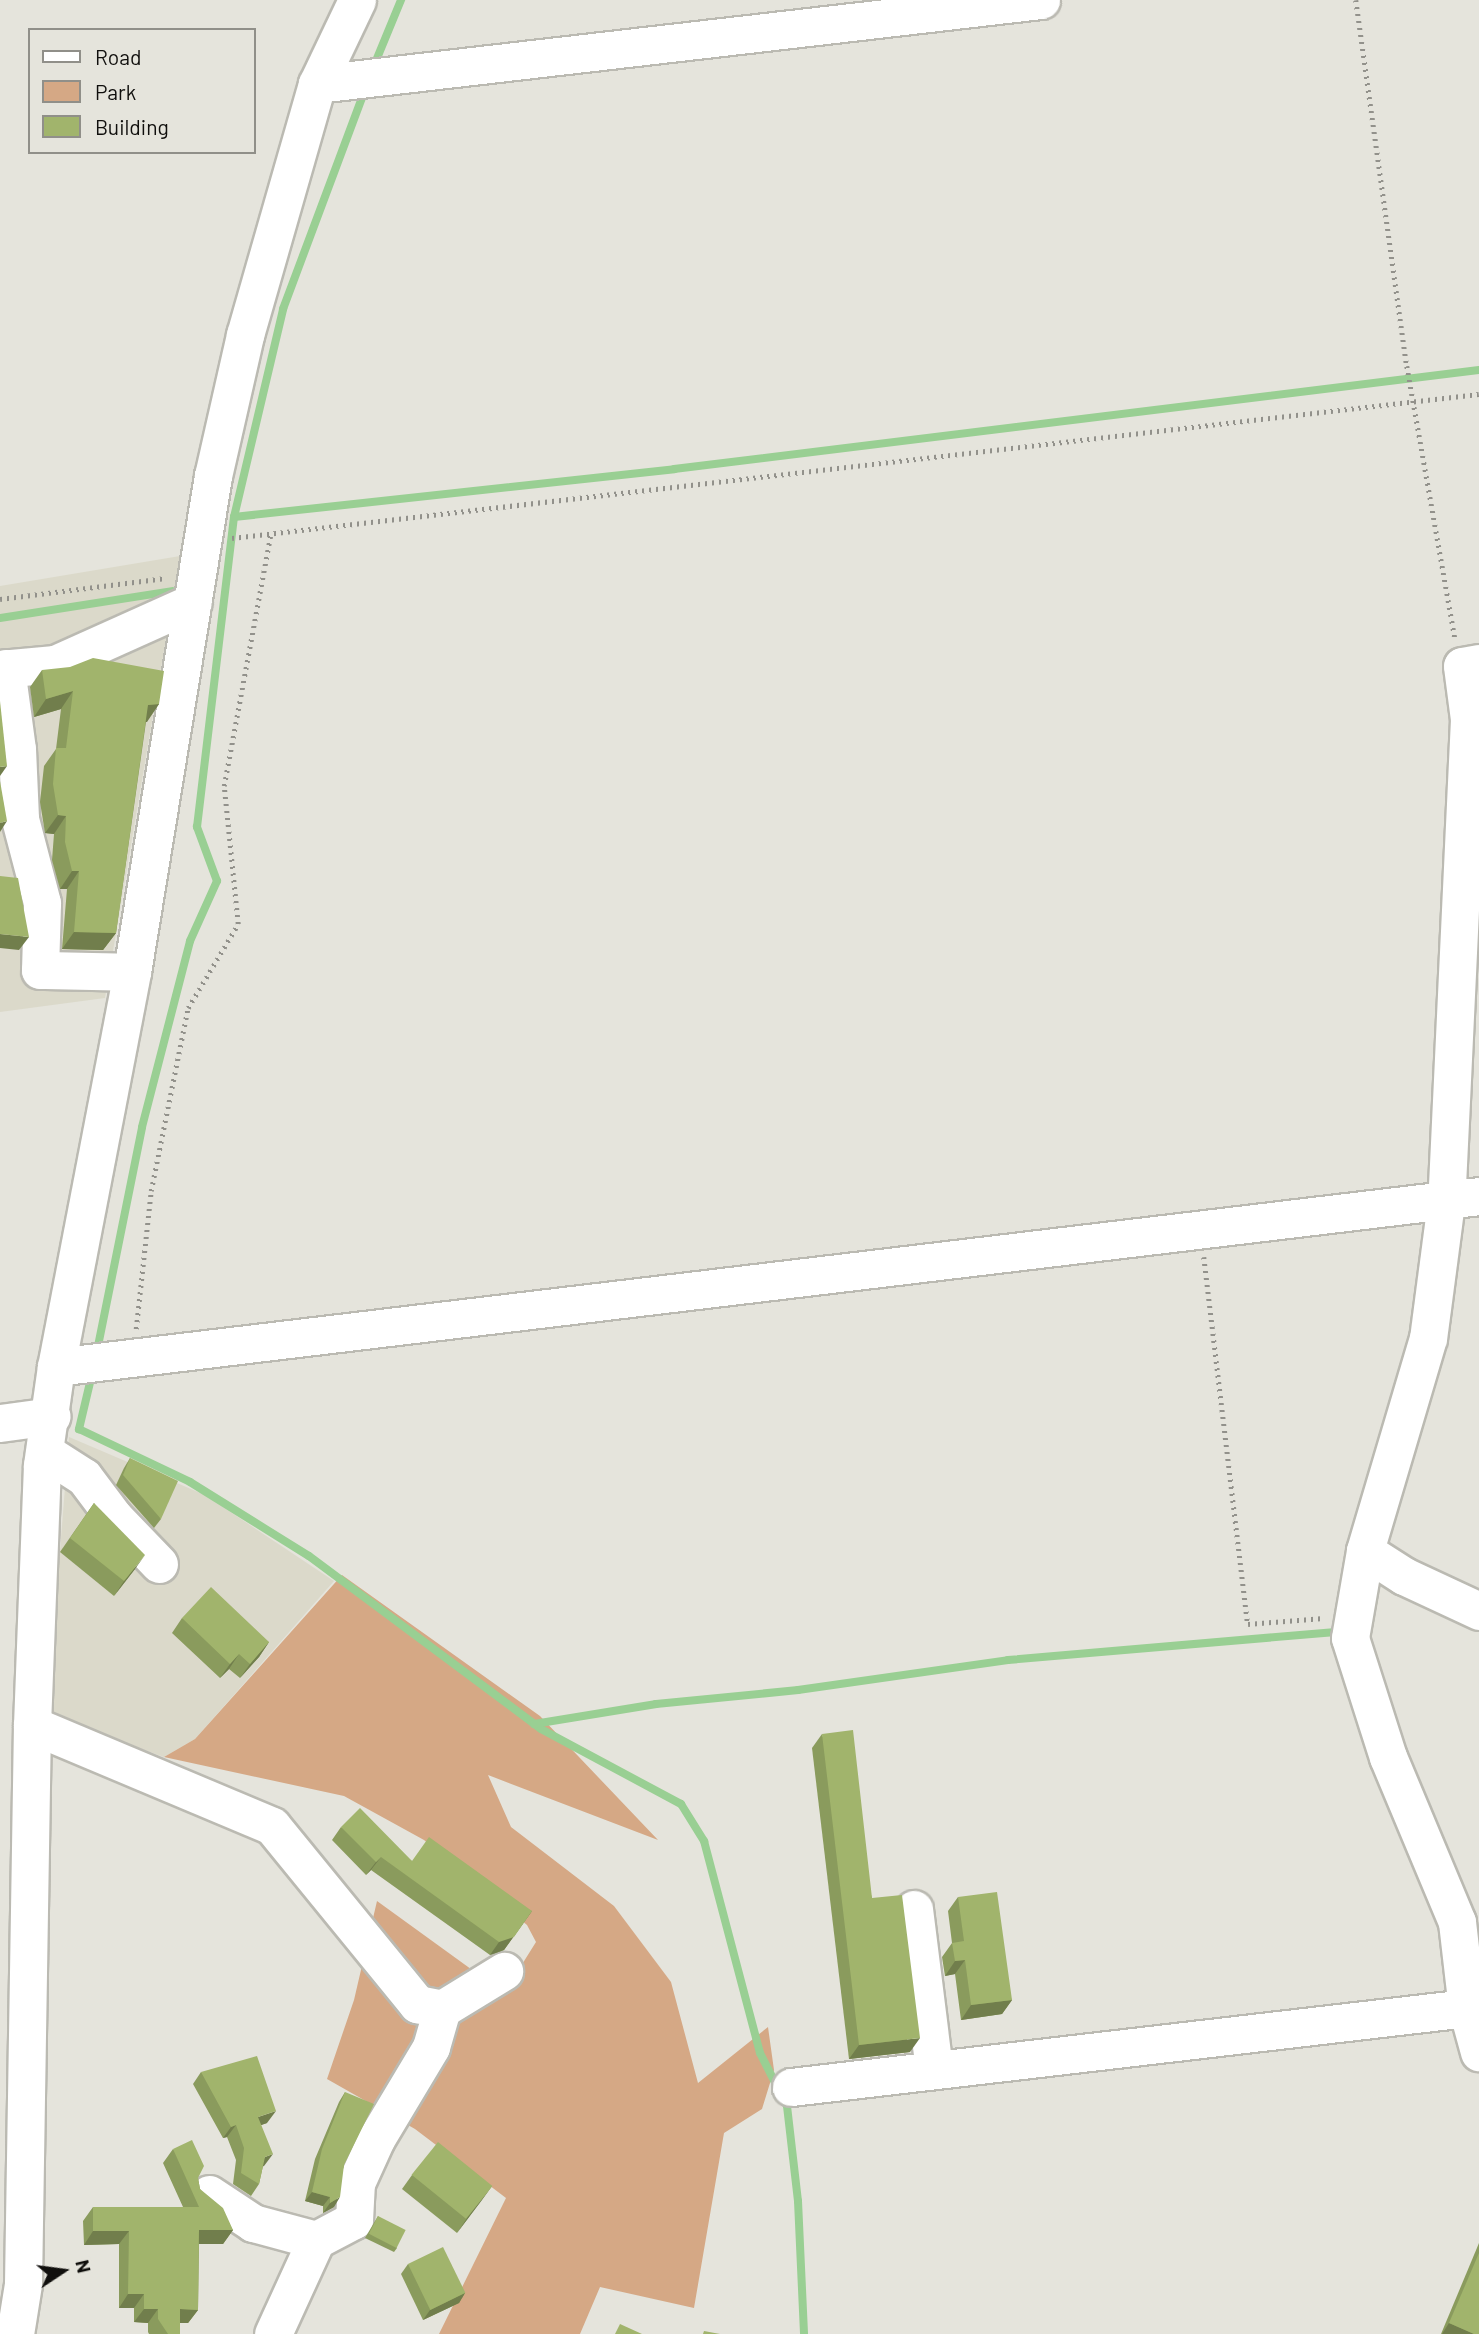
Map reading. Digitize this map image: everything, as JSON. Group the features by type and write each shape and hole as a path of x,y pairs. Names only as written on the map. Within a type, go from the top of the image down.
{"street":[{"path":"15,2334 23,2284 32,1725 45,1452 52,1416 94,1363 131,972 195,588 245,335 357,0"},
{"path":"330,84 1041,0"},
{"path":"131,972 40,970 41,903 20,819 17,749 3,668 54,664 195,588"},
{"path":"1471,665 1463,1199 1428,1338 1365,1552 1350,1638 1388,1757 1457,1922 1467,2008 1479,2052"},
{"path":"94,1363 1463,1199"},
{"path":"0,1423 52,1416"},
{"path":"45,1452 84,1477 114,1517 159,1564"},
{"path":"1365,1552 1404,1576 1479,1611"},
{"path":"32,1725 272,1826 417,2004 442,2009 505,1971"},
{"path":"914,1909 934,2069"},
{"path":"791,2087 1467,2008"},
{"path":"274,2334 316,2240 354,2220 356,2183 376,2138 431,2047 442,2009"},
{"path":"209,2194 253,2222 316,2240"}],"path":[{"path":"1356,0 1412,402 1471,665"},
{"path":"232,538 1479,394"},
{"path":"94,1363 151,1191 188,1008 237,924 224,786 271,533"},
{"path":"0,599 195,588"},
{"path":"1201,1231 1248,1624 1329,1618"}],"shaded area":[{"path":"180,556 105,998 0,1012 0,586"},
{"path":"69,1437 205,1495 334,1581 195,1739 164,1757 47,1715"}],"green space":[{"path":"342,1575 540,1716 658,1840 488,1775 511,1827 614,1906 671,1982 698,2083 768,2027 774,2070 762,2109 724,2133 694,2308 600,2287 580,2334 439,2334 506,2198 415,2129 327,2079 354,2000 377,1901 504,1993 536,1942 527,1925 424,1840 344,1796 164,1757 195,1739"}],"building":[{"path":"93,658 164,671 159,704 148,705 116,933 74,932 79,871 72,871 65,842 66,816 58,815 53,784 56,748 66,748 73,691 46,699 42,670 70,667"},
{"path":"0,701 7,766 0,767"},
{"path":"0,781 7,821 0,823"},
{"path":"0,876 18,878 29,937 0,934"},
{"path":"130,1458 178,1481 161,1519 123,1475"},
{"path":"94,1503 145,1555 124,1581 70,1538"},
{"path":"211,1587 269,1642 250,1664 239,1654 230,1664 182,1618"},
{"path":"853,1730 872,1898 902,1895 920,2038 859,2045 822,1734"},
{"path":"360,1808 412,1861 429,1837 532,1911 514,1937 499,1942 381,1857 376,1862 341,1827"},
{"path":"997,1892 1012,2000 971,2005 965,1960 955,1961 952,1943 964,1941 958,1897"},
{"path":"257,2056 276,2111 258,2117 273,2154 265,2157 259,2184 241,2173 244,2148 236,2125 231,2127 201,2072"},
{"path":"345,2092 374,2104 344,2165 340,2197 330,2203 330,2197 312,2192 322,2149"},
{"path":"192,2140 204,2166 198,2178 200,2189 223,2208 233,2230 199,2230 198,2310 180,2309 180,2334 168,2334 158,2319 158,2309 144,2309 144,2294 128,2294 129,2231 93,2231 93,2207 199,2207 173,2149"},
{"path":"438,2142 492,2186 466,2219 412,2175"},
{"path":"378,2216 406,2230 397,2248 369,2234"},
{"path":"443,2247 465,2293 430,2310 408,2264"},
{"path":"1479,2253 1479,2334 1474,2334 1449,2323"},
{"path":"620,2324 642,2334 615,2334"}],"waterway":[{"path":"373,68 401,0"},
{"path":"97,1351 142,1127 190,941 217,881 197,827 234,517 283,309 366,87"},
{"path":"234,517 674,469 1479,370"},
{"path":"0,618 172,591"},
{"path":"92,1374 79,1429 190,1482 309,1556 541,1729 681,1804 704,1841 760,2053 787,2106 798,2201 804,2334"},
{"path":"534,1724 656,1704 798,1690 1008,1660 1336,1632"}]}
